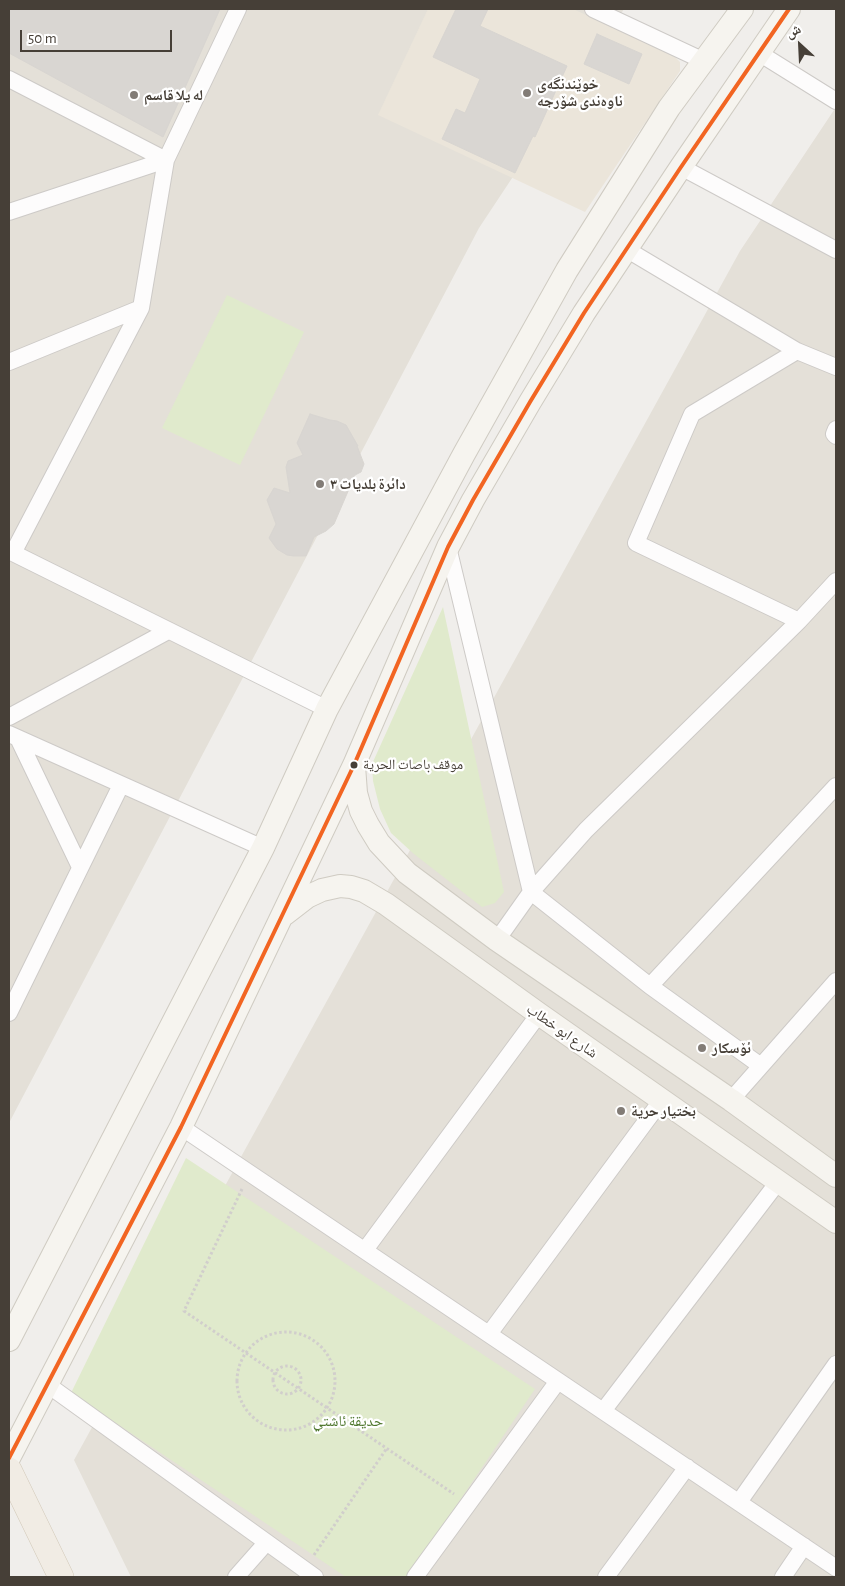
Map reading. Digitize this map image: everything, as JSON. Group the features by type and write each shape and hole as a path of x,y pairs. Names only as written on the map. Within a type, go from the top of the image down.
{"main road":[{"path":"9,1340 263,848 327,709 464,454 567,270 669,108 742,9"},
{"path":"9,1458 181,1127 354,765 448,547 473,500 530,402 626,249 790,9"},
{"path":"354,765 356,793 361,811 379,843 408,874 497,940 731,1100 836,1175"},
{"path":"386,904 408,874"},
{"name":"شارع ابو خطاب","path":"282,917 307,897 322,890 340,886 351,886 364,891 386,904 661,1101 836,1222"},
{"path":"9,1470 61,1577"}],"street":[{"path":"238,9 166,160 141,308 11,552 327,709"},
{"path":"592,9 704,61"},
{"path":"759,53 836,101"},
{"path":"9,79 166,160"},
{"path":"9,212 166,160"},
{"path":"681,167 836,250"},
{"path":"626,249 797,351 836,367"},
{"path":"9,362 141,308"},
{"path":"797,351 692,414 636,543 799,621"},
{"path":"836,429 834,434 836,436"},
{"path":"448,547 531,892 650,986 761,1066"},
{"path":"497,940 531,892 586,830 799,621 836,581"},
{"path":"9,717 168,631"},
{"path":"14,736 263,848"},
{"path":"14,736 80,867"},
{"path":"9,1013 121,785"},
{"path":"650,986 836,786"},
{"path":"731,1100 836,981"},
{"path":"365,1250 538,1014"},
{"path":"489,1334 661,1101"},
{"path":"181,1127 836,1568"},
{"path":"603,1411 778,1182"},
{"path":"739,1502 836,1364"},
{"path":"415,1577 558,1380"},
{"path":"48,1385 309,1573"},
{"path":"606,1577 687,1467"},
{"path":"236,1577 266,1543"},
{"path":"783,1577 804,1546"}],"path":[{"path":"250,1173 184,1311 469,1503"},
{"path":"278,1332 297,1332 313,1339 326,1350 334,1367 335,1388 328,1408 315,1420 292,1430 269,1427 258,1420 244,1407 238,1391 238,1372 246,1353 258,1340 278,1332"},
{"path":"288,1366 296,1370 301,1381 298,1388 292,1394 282,1394 274,1386 273,1377 275,1373 279,1369 288,1366"},
{"path":"309,1573 387,1448"}],"shaded area":[{"path":"9,9 624,9 479,228 9,1123"},
{"name":"خوێندنگەی ناوەندی شۆرجە","path":"428,9 573,9 673,55 680,62 680,71 585,212 378,115"},
{"path":"836,107 836,1577 131,1577 74,1460 740,251"}],"green space":[{"path":"227,295 304,332 240,465 162,428"},
{"path":"443,607 504,892 495,903 482,907 414,854 391,833 380,809 373,781 372,764"},
{"name":"حديقة ئاشتي","path":"186,1158 535,1389 408,1577 346,1577 71,1393"}],"building":[{"name":"له يلا قاسم","path":"9,9 220,9 163,137 9,53"},
{"path":"456,9 488,9 480,26 567,66 535,137 533,136 515,173 442,139 456,109 465,113 480,79 433,57"},
{"path":"597,34 642,54 629,84 584,64"},
{"name":"دائرة بلديات ٣","path":"310,414 346,425 358,446 364,464 361,472 355,475 334,524 326,531 314,537 306,556 294,556 287,555 277,549 269,538 276,524 267,500 274,488 290,493 286,467 288,461 303,455 297,443"}],"transit line":[{"path":"9,1458 181,1127 354,765 448,547 473,500 584,313 789,9"}],"place":[{"name":"خوێندنگەی ناوەندی شۆرجە","path":"527,93"},
{"name":"له يلا قاسم","path":"134,95"},
{"name":"دائرة بلديات ٣","path":"320,484"},
{"name":"موقف باصات الحریة","path":"354,765"},
{"name":"ئۆسکار","path":"702,1048"},
{"name":"بختيار حرية","path":"621,1111"}]}
